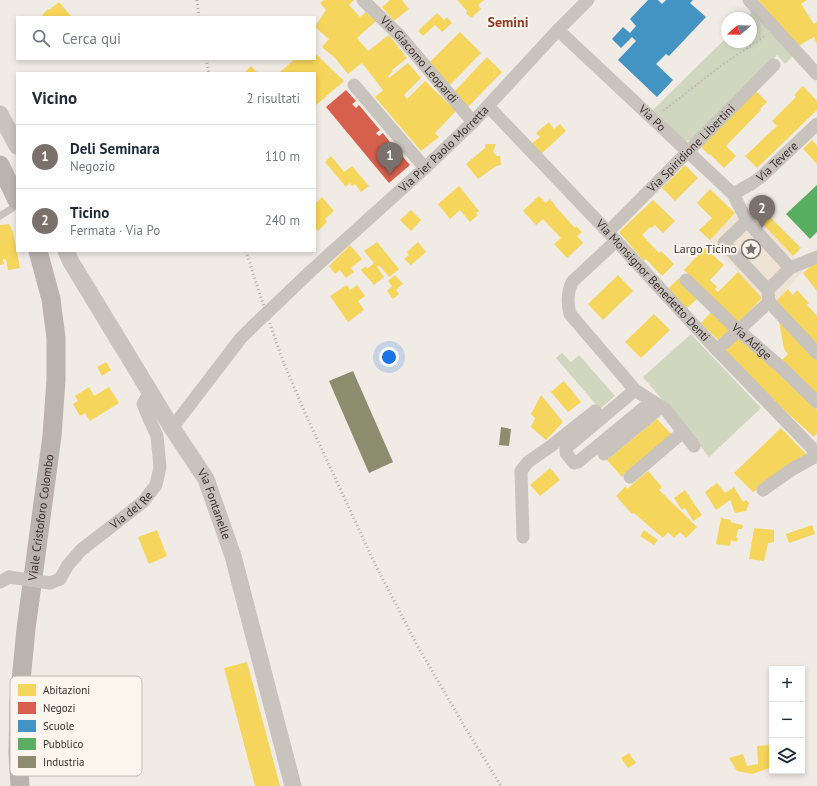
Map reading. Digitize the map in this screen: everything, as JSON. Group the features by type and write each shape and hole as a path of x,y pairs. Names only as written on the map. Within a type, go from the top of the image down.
{"main road":[{"path":"0,165 16,198"},
{"name":"Viale Cristoforo Colombo","path":"21,676 26,629 52,436 56,380 56,338 51,299 38,252"},
{"name":"Viale Cristoforo Colombo","path":"19,776 20,786"}],"street":[{"name":"Via Giacomo Leopardi","path":"363,0 399,35 473,122"},
{"name":"Via Pier Paolo Morretta","path":"172,428 241,338 312,270 425,168 473,122 558,30 588,0"},
{"path":"749,0 816,71"},
{"name":"Via Po","path":"558,30 733,194 744,216 795,266"},
{"name":"Via Spiridione Libertini","path":"694,446 666,410 635,390 570,314 567,297 572,282 612,236 688,152 774,65"},
{"path":"354,85 425,168"},
{"name":"Via Monsignor Benedetto Denti","path":"488,106 612,236 717,350 815,447"},
{"path":"2,121 16,144"},
{"name":"Via Tevere","path":"733,194 761,177 817,124"},
{"path":"744,216 724,243 817,353"},
{"name":"Via Fontanelle","path":"66,252 71,262 172,428 206,479 233,556 293,786"},
{"path":"717,350 738,330 795,266 817,258"},
{"name":"Via Adige","path":"686,280 817,402"},
{"path":"635,390 566,448 566,453 574,463 578,462 657,404"},
{"name":"Via del Re","path":"4,580 50,583 60,579 68,565 81,550 143,502 156,485 160,467 157,436 143,404 150,391"},
{"path":"604,454 657,404"},
{"path":"523,537 521,471 528,462 551,446 596,410 602,418"},
{"path":"630,477 683,432"},
{"path":"763,490 791,470 815,447"}],"lane":[{"path":"0,216 16,206"}],"path":[{"path":"651,118 665,110 722,65 776,29"}],"green space":[{"path":"757,17 793,56 785,64 777,55 696,137 691,140 684,141 653,110 721,43 721,48 757,48"},
{"path":"691,334 761,408 709,457 643,377"},
{"path":"562,353 571,362 579,355 615,396 600,409 556,358"}],"shaded area":[{"name":"Largo Ticino","path":"747,206 800,264 803,273 775,302 769,302 762,298 708,242 735,214"}],"building: Abitazioni":[{"path":"324,0 354,0 349,5 360,17 366,12 376,21 357,38 368,51 389,35 407,58 392,70 393,71 388,76 389,78 408,63 421,78 404,95 407,99 425,81 456,111 435,133 439,137 421,151 375,97 383,90 362,63 348,74 335,58 322,47 329,39 316,28 326,10 320,3"},
{"path":"390,0 402,0 409,9 394,21 382,7"},
{"path":"457,0 484,0 478,5 481,9 471,18"},
{"path":"758,0 807,0 801,4 814,24 817,22 817,44 814,37 798,46"},
{"path":"59,2 71,16 42,15 48,9 49,10"},
{"path":"437,13 444,20 447,17 452,23 442,32 435,25 423,36 418,31"},
{"path":"460,32 481,53 450,85 430,62"},
{"path":"316,54 344,81 316,105 316,72 280,72 294,60 316,60"},
{"path":"487,57 502,72 468,107 455,91"},
{"path":"251,66 257,72 245,72"},
{"path":"803,86 817,101 817,110 757,168 745,156 777,126 772,121 796,97 794,95"},
{"path":"756,91 767,102 726,146 736,156 724,168 701,147"},
{"path":"549,122 554,129 560,124 566,131 541,154 532,143 540,137 536,133"},
{"path":"812,140 817,146 817,164 803,149"},
{"path":"485,144 496,144 493,152 497,156 500,156 501,165 496,166 478,179 466,164 485,148"},
{"path":"331,156 344,172 352,166 369,186 361,192 355,184 352,186 350,183 346,187 325,162"},
{"path":"685,165 698,178 675,201 662,188"},
{"path":"459,186 479,211 476,213 478,215 470,222 460,210 450,219 438,204"},
{"path":"710,189 735,213 710,240 699,230 712,218 697,203"},
{"path":"539,196 546,203 550,199 575,228 576,226 582,232 577,236 583,243 567,258 554,244 561,238 543,219 536,225 523,211"},
{"path":"322,197 334,211 325,219 327,222 318,231 316,229 316,203"},
{"path":"653,200 675,221 663,233 655,225 651,228 650,227 642,235 659,253 661,251 674,264 662,276 646,259 644,261 619,232"},
{"path":"411,210 421,220 411,231 400,220"},
{"path":"770,217 801,248 793,256 763,224"},
{"path":"9,224 13,232 20,268 8,270 6,259 3,259 4,264 0,265 0,225"},
{"path":"377,242 399,269 389,277 379,265 377,267 384,277 374,285 361,270 366,266 367,269 374,263 364,251"},
{"path":"418,242 426,252 411,265 404,259 409,255 407,252"},
{"path":"350,245 362,259 351,268 354,272 346,278 340,270 335,274 329,266"},
{"path":"705,248 724,265 710,280 717,287 715,289 718,292 738,272 762,298 738,323 684,270"},
{"path":"816,262 817,263 817,291 803,273"},
{"path":"395,275 403,284 396,290 399,294 393,299 387,291 392,286 388,281"},
{"path":"618,275 633,291 603,320 588,304"},
{"path":"679,278 698,298 686,309 668,289"},
{"path":"347,285 350,290 357,285 365,296 358,301 364,310 348,322 330,296"},
{"path":"788,289 793,295 797,290 809,303 807,305 817,316 817,347 775,302"},
{"path":"711,312 731,330 719,341 701,323"},
{"path":"654,314 670,330 641,358 625,342"},
{"path":"780,320 817,359 817,397 782,360 788,354 784,349 779,322"},
{"path":"739,336 783,375 781,376 817,410 817,433 814,437 782,408 724,350"},
{"path":"106,362 111,370 102,376 97,367"},
{"path":"564,381 581,402 568,412 551,392"},
{"path":"89,387 94,396 109,387 119,403 90,421 85,413 80,416 73,404 78,401 75,396"},
{"path":"541,395 563,422 546,440 531,427 535,418 531,414"},
{"path":"657,419 672,435 622,477 607,460"},
{"path":"781,428 809,457 753,492 734,473"},
{"path":"550,468 560,480 540,496 530,485"},
{"path":"648,471 662,487 659,490 697,527 686,538 680,532 674,538 668,532 663,538 634,513 632,514 616,496 626,486 627,489"},
{"path":"717,483 725,493 734,487 743,502 746,500 749,503 746,511 735,513 730,500 716,510 705,492"},
{"path":"685,490 702,515 693,521 685,508 682,510 674,498"},
{"path":"721,518 743,525 742,529 738,529 736,538 738,538 737,542 731,540 730,546 716,544"},
{"path":"812,525 815,534 789,543 786,534"},
{"path":"754,528 774,530 774,542 768,543 764,561 749,559"},
{"path":"157,530 167,556 149,564 138,537"},
{"path":"644,530 658,540 654,545 640,536"},
{"path":"247,662 280,786 255,786 224,668"},
{"path":"769,745 769,768 752,774 737,771 729,758 743,754 747,766 758,764 757,746"},
{"path":"629,753 636,763 628,768 621,758"}],"building: Negozi":[{"path":"346,90 356,101 352,104 356,108 359,105 380,130 376,133 379,136 383,133 393,146 389,149 393,152 396,149 410,165 389,183 326,107"}],"building: Scuole":[{"path":"648,0 658,0 662,4 666,0 693,0 690,3 706,17 669,56 666,54 656,64 673,80 657,97 618,60 636,41 632,37 621,48 612,39 623,27 630,33 636,26 630,19"}],"building: Pubblico":[{"path":"817,185 817,232 810,239 786,214"}],"building: Industria":[{"path":"353,371 393,462 369,473 329,381"},
{"path":"501,427 511,429 509,446 499,445"}],"railway":[{"path":"197,0 199,16"},
{"path":"206,60 209,72"},
{"path":"246,252 283,361 305,413 375,564 417,645 501,786"}],"place":[{"name":"Deli Seminara","path":"390,175"},
{"name":"Ticino","path":"762,228"},
{"name":"Largo Ticino","path":"751,249"}],"district":[{"name":"Semini","path":"508,22"}]}
